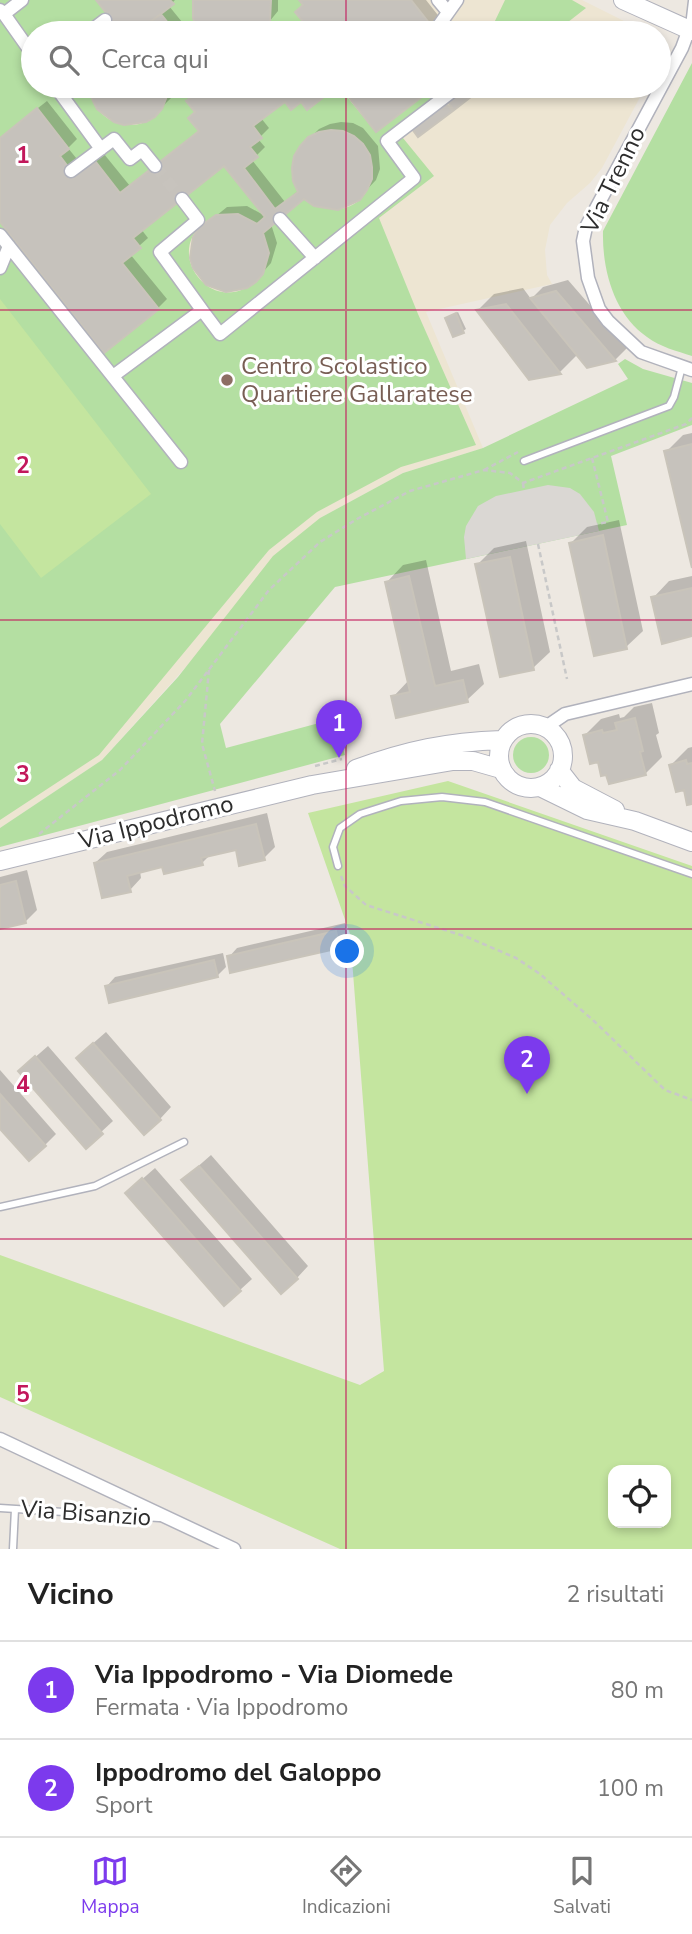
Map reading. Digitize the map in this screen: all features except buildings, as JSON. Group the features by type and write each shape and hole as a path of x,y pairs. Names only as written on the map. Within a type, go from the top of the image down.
{"street":[{"path":"21,38 2,12 22,0"},
{"path":"438,0 448,12"},
{"path":"442,21 457,0"},
{"path":"623,0 691,29"},
{"name":"Via Trenno","path":"671,69 691,29"},
{"path":"64,98 101,149"},
{"path":"182,200 198,220 160,252 220,334 414,178 387,141 443,98"},
{"name":"Via Trenno","path":"655,98 586,227 583,241 592,293 608,321 641,352 687,369"},
{"path":"71,171 114,139 130,159 142,150 155,166"},
{"path":"280,219 315,258"},
{"path":"0,235 181,462"},
{"path":"0,268 9,246"},
{"path":"113,376 202,310"},
{"path":"546,727 565,714 692,684"},
{"path":"523,724 546,727 555,735 561,746 563,758 559,770 540,787 517,785 501,769 498,754 502,740 523,724"},
{"name":"Via Ippodromo","path":"312,785 396,754 454,742 502,740"},
{"name":"Via Ippodromo","path":"0,861 312,785 453,761 472,761 501,769"},
{"path":"559,770 573,788 635,821"},
{"path":"540,787 587,810 635,821 692,842"},
{"path":"0,1439 234,1549"}],"lane":[{"path":"691,29 692,1"},
{"path":"524,461 668,405 687,369"},
{"path":"338,866 332,847 340,828 360,814 401,801 442,797 485,802 692,874"},
{"path":"0,1208 95,1186 184,1142"},
{"name":"Via Bisanzio","path":"0,1508 172,1519"},
{"path":"13,1549 15,1509"}],"path":[{"path":"523,483 686,424 692,418"},
{"path":"592,458 608,522 597,524"},
{"path":"32,840 120,770 186,700 269,590 320,542 410,491 484,470 510,473 523,483 524,490"},
{"path":"538,544 567,679"},
{"path":"209,670 202,744 216,793"},
{"path":"315,766 353,756"},
{"path":"338,866 345,886 366,905 467,937 516,958 540,974 594,1021 665,1090 692,1100"}],"shaded area":[{"name":"Centro Scolastico Quartiere Gallaratese","path":"0,0 582,0 624,21 21,21 21,98 640,98 602,168 590,183 567,203 550,225 545,250 547,275 552,284 426,312 483,448 403,473 320,518 102,760 0,828"},
{"path":"548,485 570,488 580,494 594,512 599,531 466,559 466,526 478,506 496,496"}],"green space":[{"path":"0,0 96,0 113,21 21,21 21,98 93,98 104,115 116,123 130,125 144,123 156,115 166,98 191,98 186,102 195,112 189,118 199,131 120,193 95,161 75,176 60,156 69,148 37,108 0,138"},
{"path":"170,0 193,0 194,21 167,21 161,14 173,5"},
{"path":"271,0 299,0 303,5 295,12 302,21 270,21"},
{"path":"505,0 572,0 586,8 569,21 495,21"},
{"path":"692,63 692,356 652,340 626,316 618,304 608,276 603,231"},
{"path":"322,98 348,98 376,132 420,98 433,98 394,127 434,176 379,218 476,445 401,467 317,512 269,550 99,755 0,820 0,222 104,353 159,309 122,263 140,249 133,238 224,166 265,217 257,224 241,216 226,214 201,225 193,236 189,249 190,263 198,277 210,288 223,292 237,291 249,286 259,277 267,250 263,233 304,199 322,207 340,209 363,197 370,181 371,162 363,144 350,134 335,130 320,133 306,141 296,154 293,171 298,192 275,209 244,168 258,157 250,147 262,138 253,126 285,102 291,110 301,102 307,109"},
{"path":"0,299 151,494 41,578 0,524"},
{"path":"625,359 643,369 692,383 692,425 611,456 627,525 335,587 220,724 226,748 334,719 345,755 0,847 0,828 102,760 178,677 273,556 320,518 403,473 483,448 628,379 618,364"},
{"path":"531,737 544,742 549,755 544,768 531,773 518,768 513,755 518,742"},
{"path":"448,781 692,866 692,1549 340,1549 0,1397 0,1255 360,1385 384,1371 350,934 308,813"}],"tunnel":[{"path":"155,166 182,199"}],"place":[{"name":"Centro Scolastico Quartiere Gallaratese","path":"227,380"},
{"name":"Via Ippodromo - Via Diomede","path":"339,758"},
{"name":"Ippodromo del Galoppo","path":"527,1094"}]}
